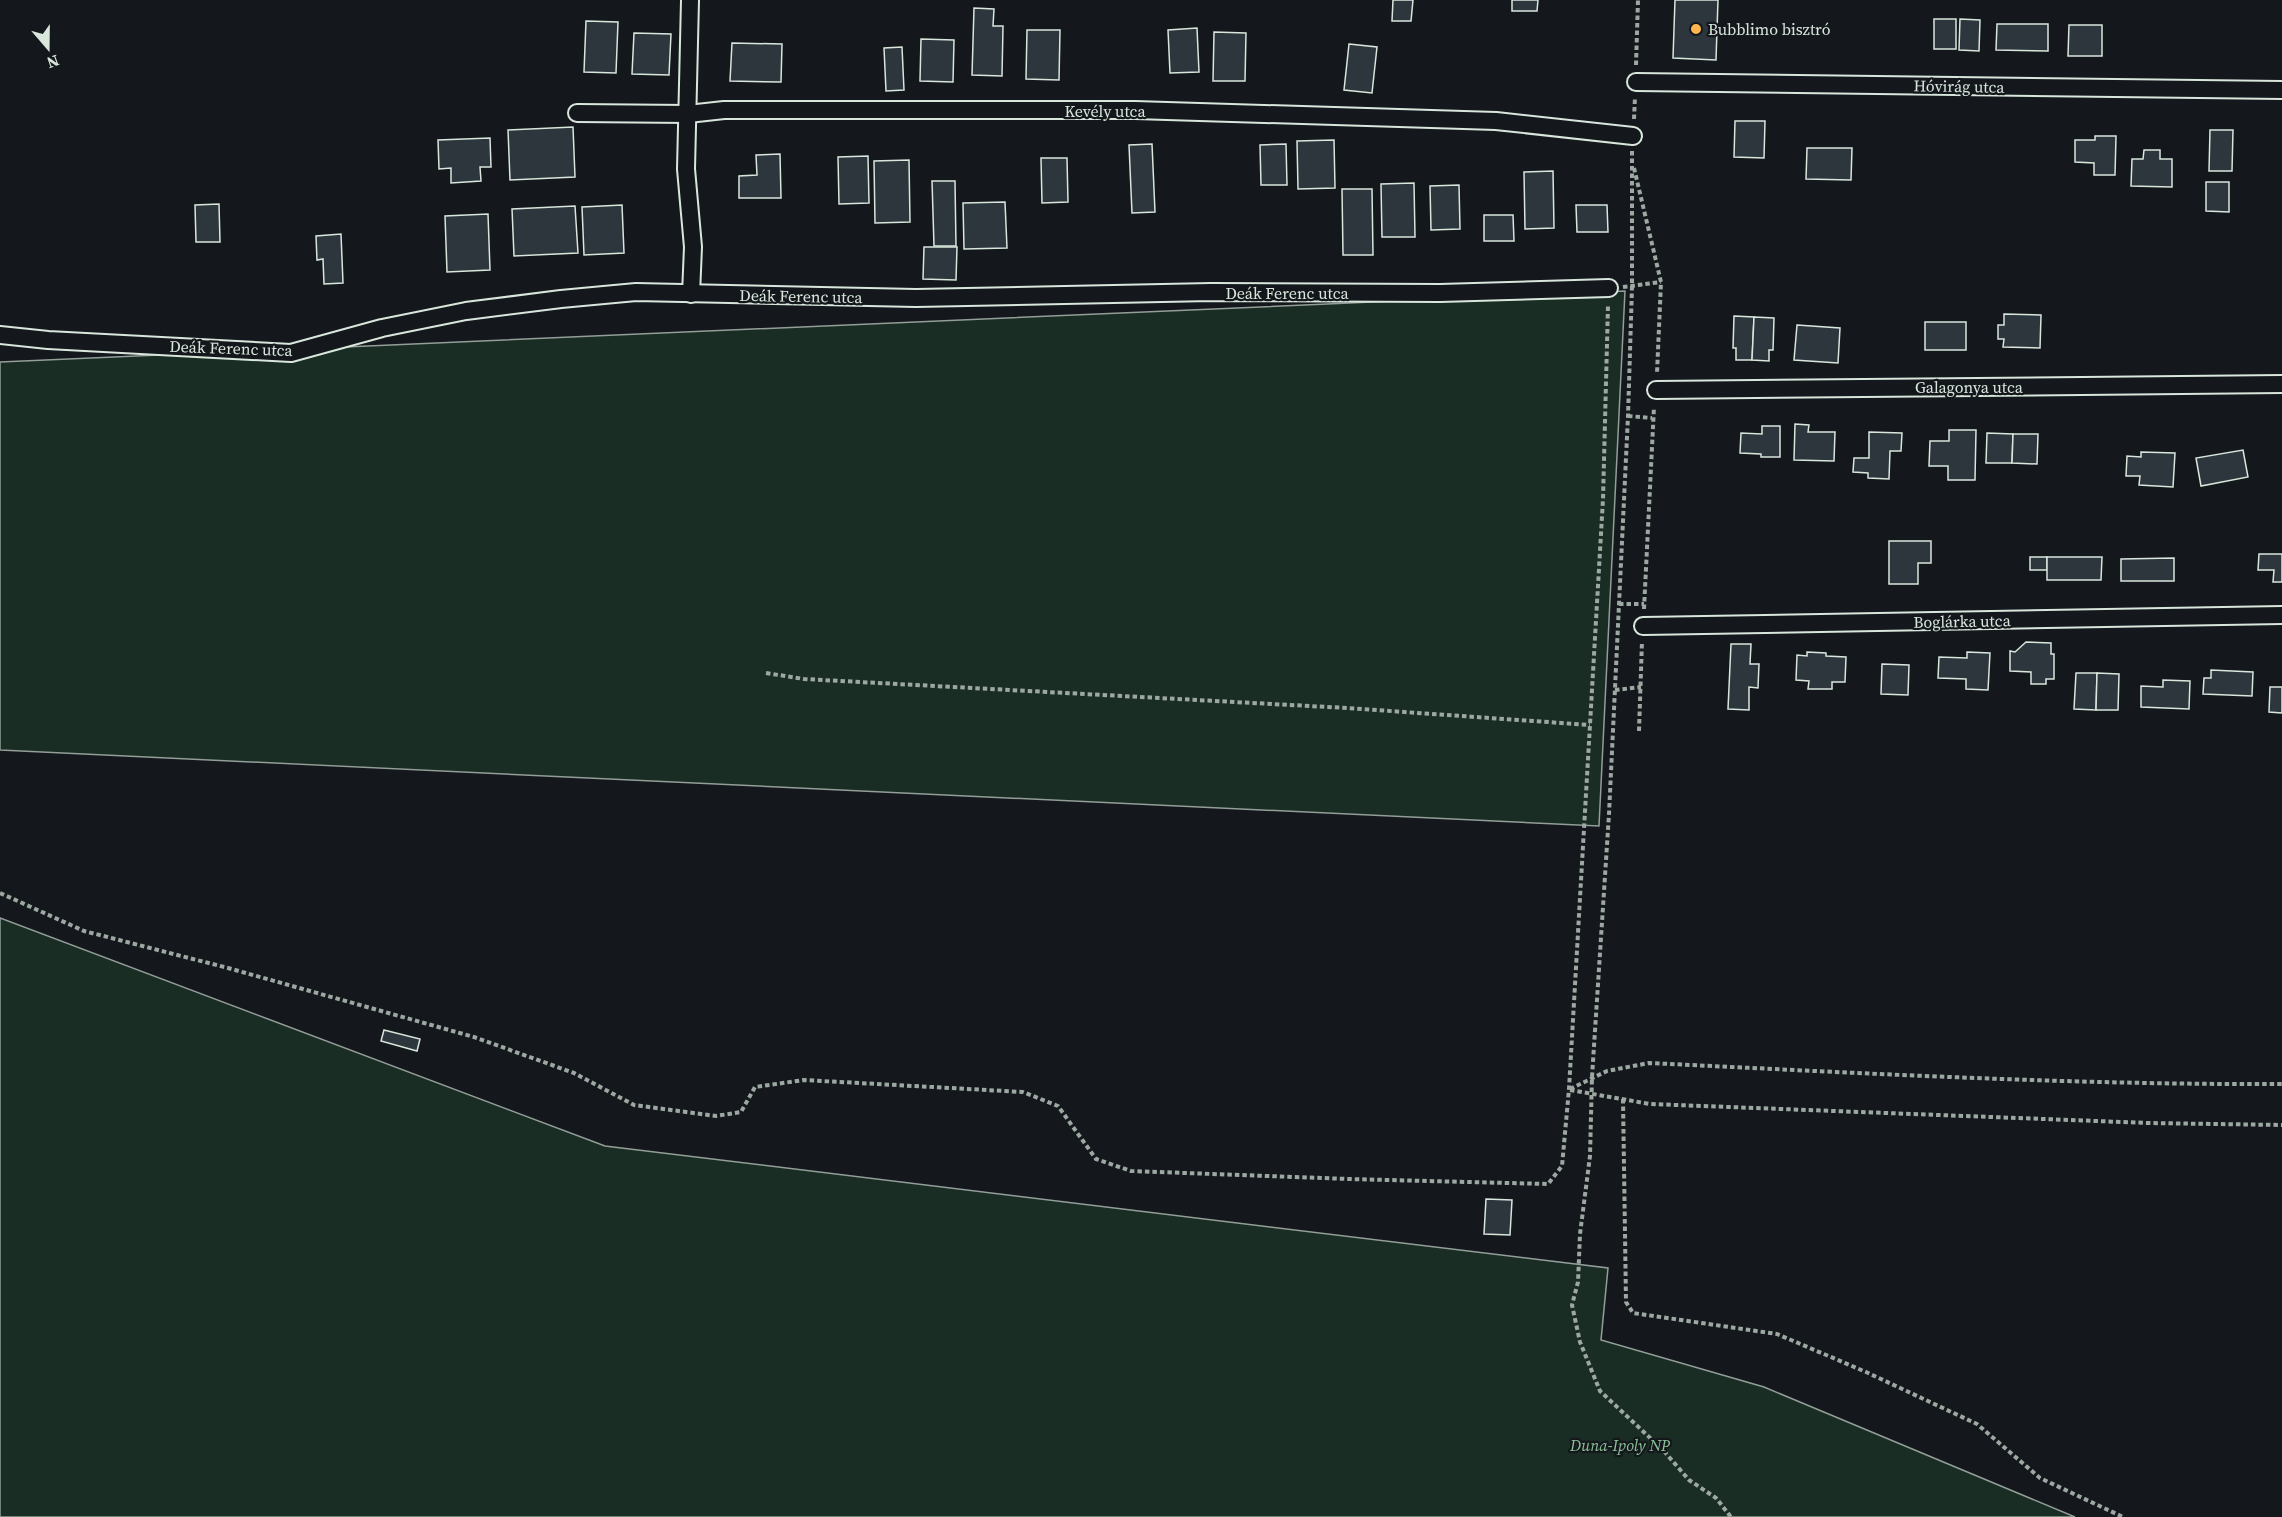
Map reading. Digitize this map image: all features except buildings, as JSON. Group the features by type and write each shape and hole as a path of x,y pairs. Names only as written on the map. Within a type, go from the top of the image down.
{"street":[{"path":"690,0 686,169 693,247 691,294"},
{"name":"Hóvirág utca","path":"1636,82 2282,90"},
{"name":"Kevély utca","path":"577,113 688,114 724,110 1135,110 1496,121 1633,136"},
{"name":"Deák Ferenc utca","path":"0,334 48,340 291,353 382,328 466,311 636,292 916,298 1211,292 1440,293 1609,288"},
{"name":"Galagonya utca","path":"1656,390 2282,384"},
{"name":"Boglárka utca","path":"1643,626 2282,615"}],"path":[{"path":"1636,82 1638,0"},
{"path":"1639,731 1652,418 1656,390 1661,282 1632,161 1632,287 1628,416 1609,814 1591,1094 1590,1156 1580,1234 1578,1282 1572,1305 1580,1342 1600,1391 1663,1450 1689,1480 1716,1498 1731,1517"},
{"path":"1632,287 1661,282"},
{"path":"0,893 84,931 228,968 474,1037 574,1073 634,1105 716,1116 741,1113 755,1087 804,1080 1023,1092 1058,1106 1096,1159 1131,1171 1548,1184 1562,1167 1569,1089 1603,499 1609,288"},
{"path":"1628,416 1652,418"},
{"path":"1619,604 1644,604"},
{"path":"766,673 804,679 1347,708 1590,725"},
{"path":"1615,690 1641,687"},
{"path":"1569,1089 1607,1071 1649,1063 1961,1078 2191,1085 2282,1084"},
{"path":"1569,1089 1650,1104 2149,1123 2282,1125"},
{"path":"1623,1099 1626,1302 1633,1313 1777,1334 1866,1372 1977,1424 2040,1478 2123,1517"}],"green space":[{"path":"1625,291 1599,826 0,750 0,362"},
{"name":"Duna-Ipoly NP","path":"0,918 605,1146 1608,1268 1601,1340 1764,1387 2075,1517 0,1517"}],"place":[{"name":"Bubblimo bisztró","path":"1696,29"}]}
